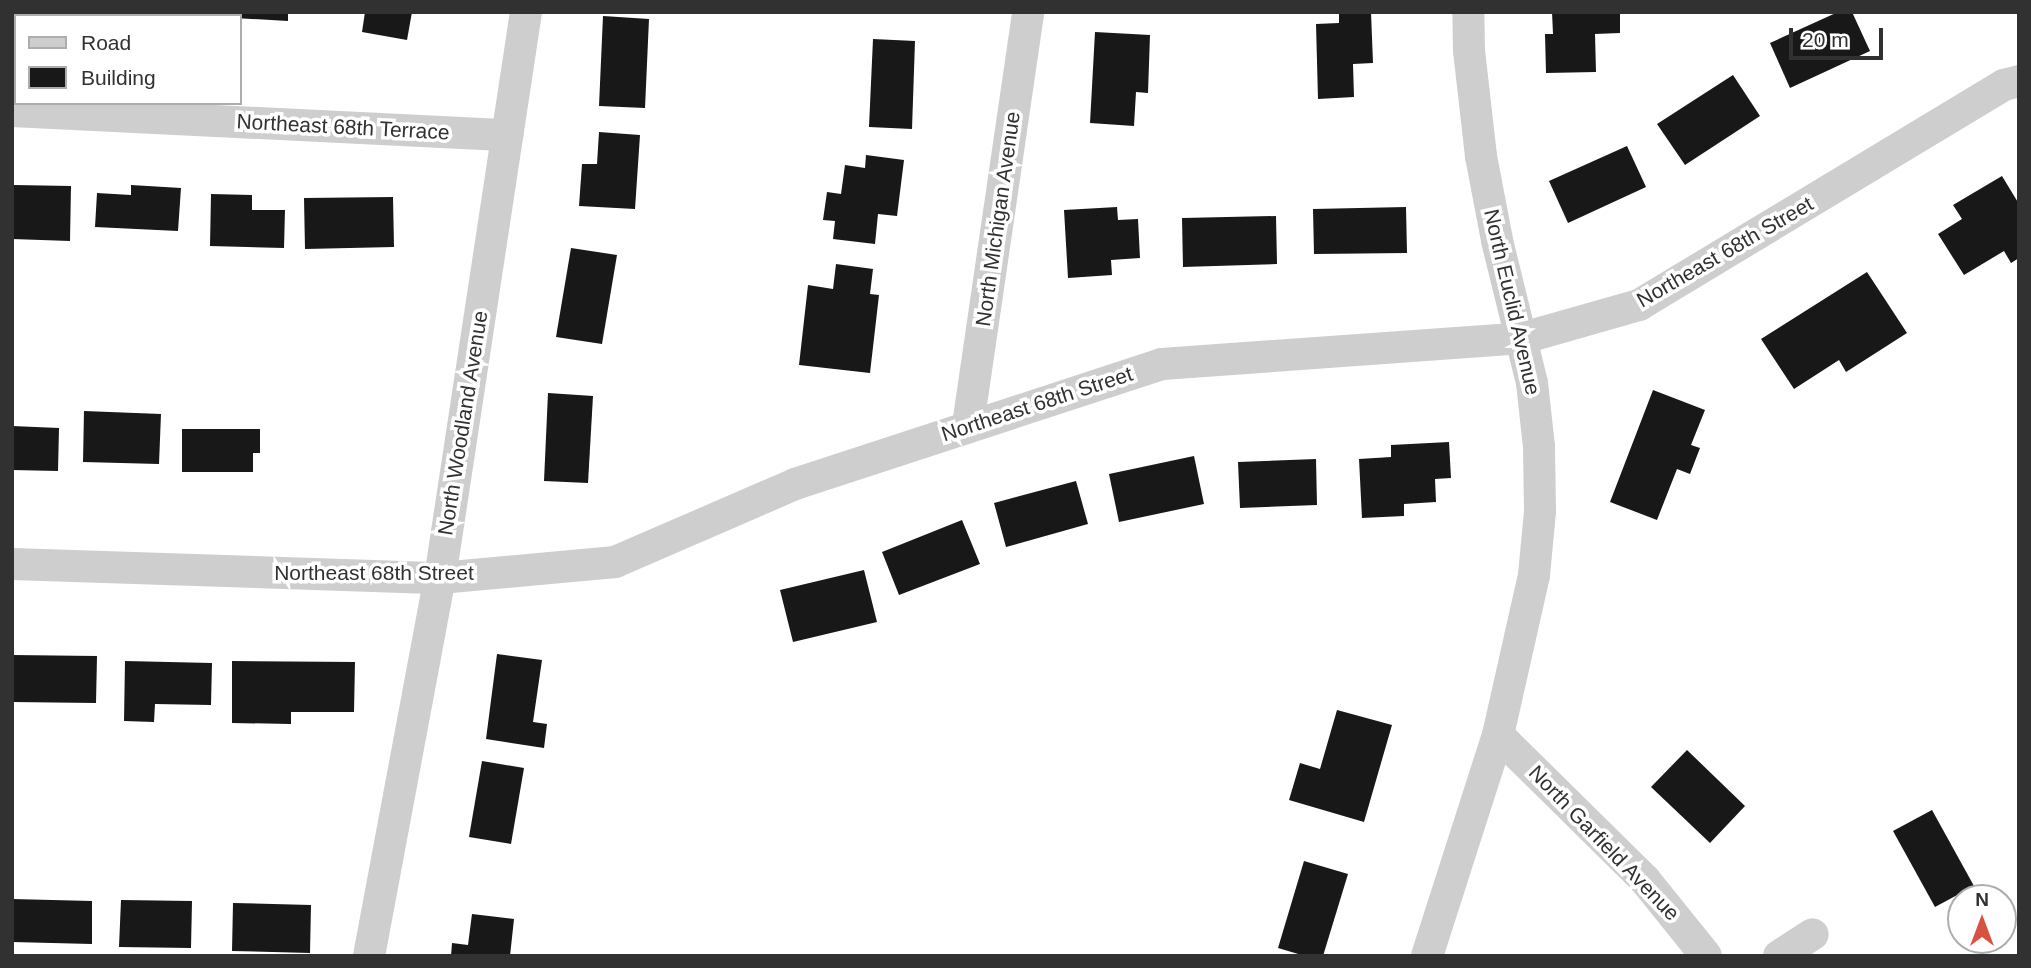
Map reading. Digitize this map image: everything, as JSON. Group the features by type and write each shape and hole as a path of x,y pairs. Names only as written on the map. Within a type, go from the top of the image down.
{"street":[{"name":"North Woodland Avenue","path":"369,956 440,579 526,12"},
{"name":"North Michigan Avenue","path":"968,425 1028,12"},
{"name":"North Euclid Avenue","path":"1427,956 1498,735 1534,575 1540,511 1539,447 1523,338 1497,240 1481,156 1469,51 1468,12"},
{"name":"Northeast 68th Street","path":"12,564 440,579 615,562 795,484 1162,363 1523,338 1639,305 2004,85 2019,81"},
{"name":"Northeast 68th Terrace","path":"12,111 507,135"},
{"name":"North Garfield Avenue","path":"1498,735 1645,880 1706,956"},
{"path":"1779,956 1813,934"}],"building":[{"path":"85,12 138,12 138,14"},
{"path":"288,12 288,21 242,18 242,14 198,14"},
{"path":"365,12 412,12 407,40 362,32"},
{"path":"1339,12 1371,12 1373,63 1353,64 1354,97 1318,99 1316,24 1339,23"},
{"path":"1552,12 1620,12 1620,33 1595,34 1596,72 1546,73 1545,34 1553,34"},
{"path":"1838,12 1852,12 1870,51 1790,88 1770,43"},
{"path":"603,16 649,19 645,108 599,106"},
{"path":"1095,32 1150,35 1148,93 1136,92 1134,126 1090,123"},
{"path":"873,39 915,41 912,129 869,127"},
{"path":"1733,75 1760,116 1685,165 1657,124"},
{"path":"599,132 640,135 635,209 579,206 582,164 597,164"},
{"path":"1627,146 1646,187 1568,223 1549,181"},
{"path":"866,155 904,160 897,216 878,214 875,244 833,239 835,221 823,220 827,192 841,194 845,165 865,168"},
{"path":"2002,176 2019,204 2019,258 2011,263 2004,251 1964,275 1938,234 1962,219 1953,205"},
{"path":"14,185 71,186 70,241 12,239"},
{"path":"131,185 181,188 178,231 95,227 97,193 131,195"},
{"path":"211,194 252,195 252,210 285,210 284,248 210,246"},
{"path":"393,197 394,247 305,249 304,198"},
{"path":"1117,207 1118,220 1138,219 1140,258 1111,260 1112,275 1068,278 1064,210"},
{"path":"1406,207 1407,253 1314,254 1313,209"},
{"path":"1276,216 1277,264 1183,267 1182,218"},
{"path":"571,248 617,255 602,344 556,337"},
{"path":"836,264 873,269 870,294 879,295 870,373 799,365 808,285 833,289"},
{"path":"1867,272 1907,333 1846,372 1839,360 1794,389 1761,339"},
{"path":"1653,390 1705,410 1691,445 1700,448 1690,474 1677,469 1657,520 1610,502"},
{"path":"548,393 593,396 588,483 544,481"},
{"path":"84,411 161,414 159,464 83,462"},
{"path":"12,426 59,428 58,471 12,470"},
{"path":"182,429 260,429 260,453 253,453 253,472 182,472"},
{"path":"1449,442 1451,478 1435,479 1436,502 1404,504 1404,516 1362,518 1359,459 1391,457 1391,445"},
{"path":"1194,456 1204,504 1119,522 1109,474"},
{"path":"1316,459 1317,505 1240,508 1238,462"},
{"path":"1076,481 1088,524 1006,547 994,503"},
{"path":"962,520 980,564 899,595 882,552"},
{"path":"864,570 877,622 793,642 780,590"},
{"path":"497,654 542,660 533,722 547,724 544,748 486,739"},
{"path":"12,655 97,656 96,703 12,702"},
{"path":"125,661 212,663 211,705 155,704 154,722 124,721"},
{"path":"232,661 355,662 354,712 291,712 291,724 232,723"},
{"path":"1337,710 1392,725 1364,822 1289,800 1300,763 1320,769"},
{"path":"1687,750 1745,806 1710,843 1651,787"},
{"path":"482,761 524,768 511,844 469,837"},
{"path":"1932,810 1973,884 1947,884 1947,901 1935,907 1893,831"},
{"path":"1304,861 1348,874 1323,956 1305,956 1278,948"},
{"path":"12,899 92,901 92,944 12,942"},
{"path":"121,900 192,901 191,948 119,947"},
{"path":"233,903 311,905 310,953 232,951"},
{"path":"472,914 514,919 510,956 451,956 452,943 468,945"}]}
